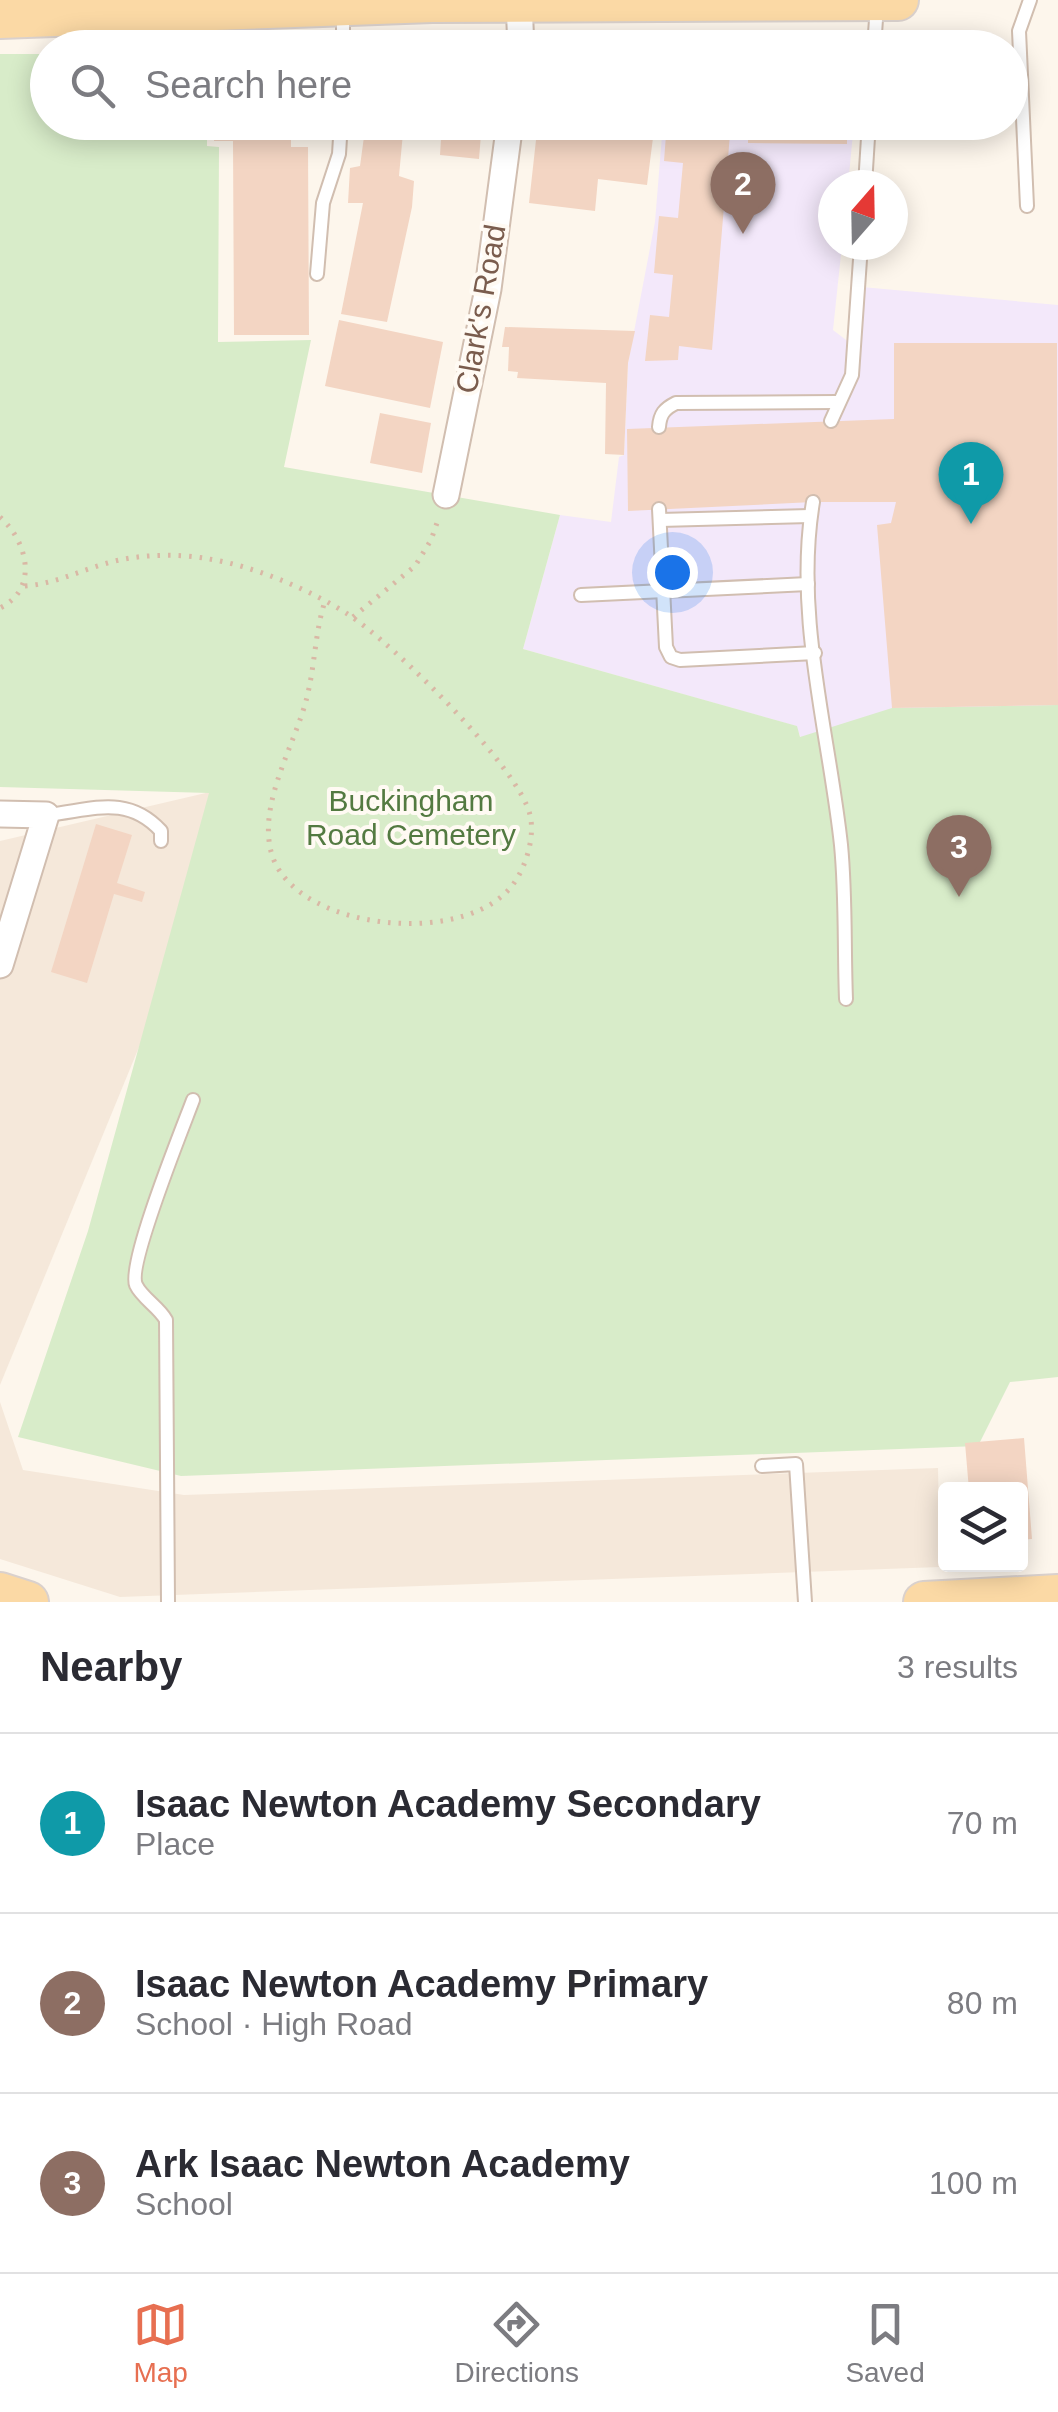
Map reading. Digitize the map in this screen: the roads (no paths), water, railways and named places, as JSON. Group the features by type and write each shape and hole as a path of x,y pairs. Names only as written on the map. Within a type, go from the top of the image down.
{"main road":[{"path":"17,12 519,2 898,0"},
{"path":"0,1593 28,1602"},
{"path":"924,1602 1058,1595"}],"street":[{"path":"519,2 520,30"},
{"name":"Clark's Road","path":"446,495 488,289 508,140"},
{"path":"0,814 46,815 0,966"}],"lane":[{"path":"875,30 877,0"},
{"path":"1019,30 1030,0"},
{"path":"343,30 344,5"},
{"path":"317,274 322,203 340,140"},
{"path":"865,170 868,140"},
{"path":"1024,140 1027,206"},
{"path":"831,421 852,375 859,260"},
{"path":"658,427 665,409 676,403 838,402"},
{"path":"815,653 680,660 672,657 666,647 659,515 812,509 808,584 826,758 841,848 846,999"},
{"path":"580,594 808,584"},
{"path":"46,815 97,806 125,808 147,816 162,832 161,841"},
{"path":"168,1602 166,1317 136,1285 135,1274 193,1100"},
{"path":"762,1466 796,1464 805,1602"}],"place":[{"name":"Isaac Newton Academy Primary","path":"743,234"},
{"name":"Isaac Newton Academy Secondary","path":"971,524"},
{"name":"Ark Isaac Newton Academy","path":"959,897"}],"park label":[{"name":"Buckingham Road Cemetery","path":"411,818"}]}
